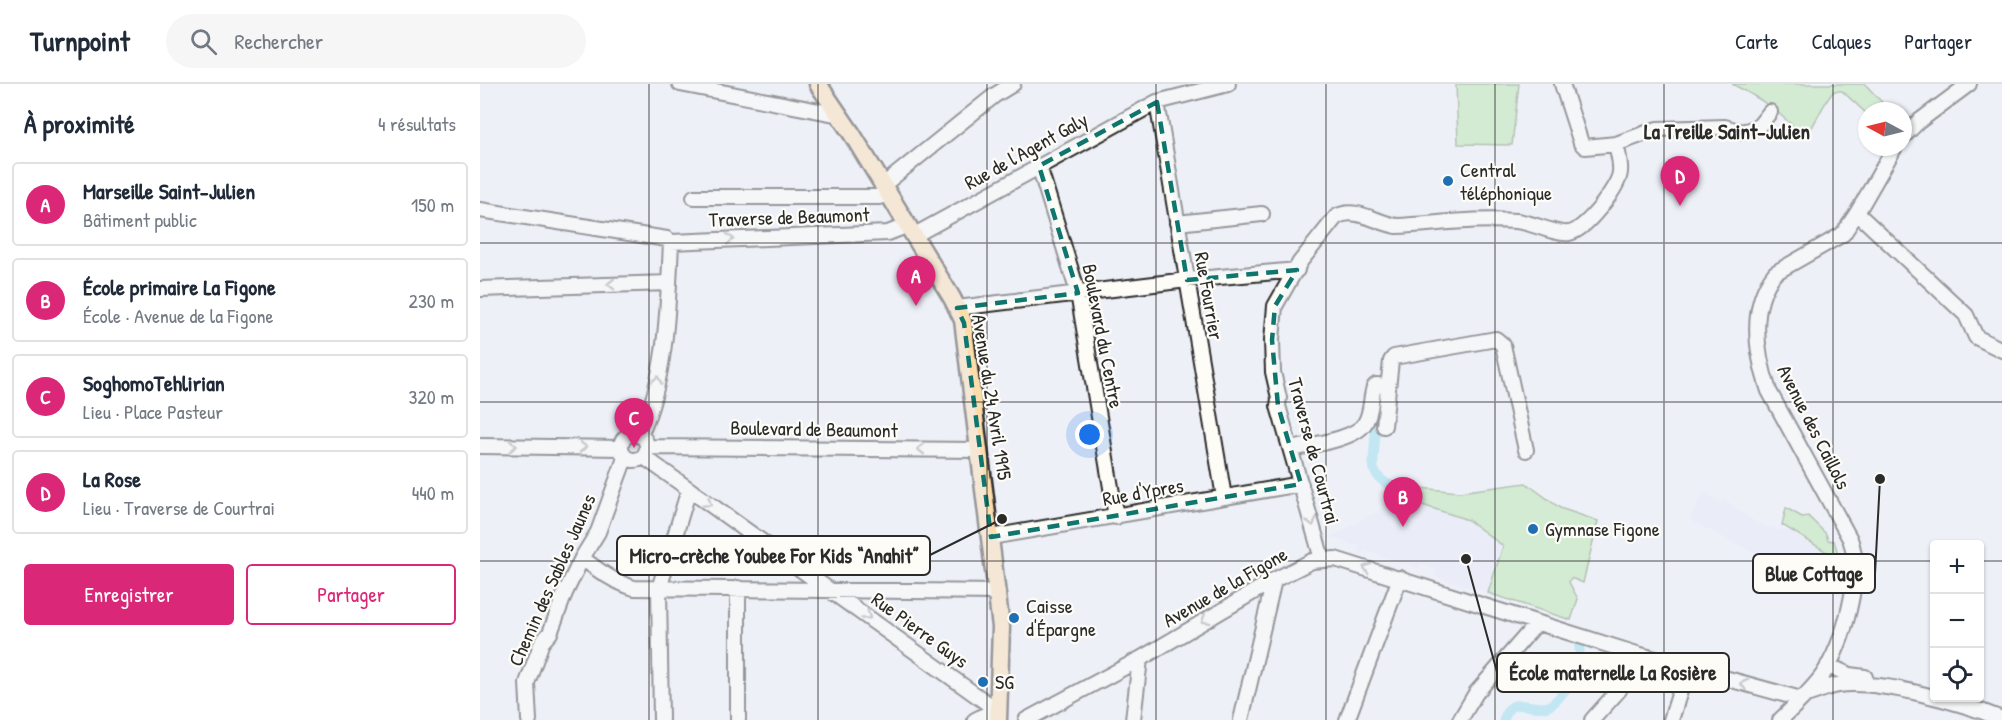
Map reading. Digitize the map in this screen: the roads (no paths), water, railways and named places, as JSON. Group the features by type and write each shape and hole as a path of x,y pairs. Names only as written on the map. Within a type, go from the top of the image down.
{"main road":[{"name":"Avenue du 24 Avril 1915","path":"818,84 840,115 964,323 998,592 1001,627 998,714"}],"street":[{"path":"680,84 840,115"},
{"path":"694,197 879,197 994,95 1013,84"},
{"name":"Rue de l'Agent Galy","path":"910,231 1039,166 1157,102 1228,84"},
{"path":"1562,84 1581,143 1585,147 1616,144 1657,129 1725,127 1741,132 1759,126 1770,112"},
{"path":"1912,128 1970,84"},
{"name":"Rue Fourrier","path":"1157,102 1224,497"},
{"name":"Traverse de Courtrai","path":"1322,559 1278,406 1279,398 1273,372 1272,320 1275,306 1300,262 1336,218 1343,213 1353,213 1383,224 1397,226 1503,220 1526,222 1568,233 1576,231 1588,220 1617,181 1620,166 1616,144"},
{"name":"Avenue des Caillols","path":"1780,720 1813,688 1828,665 1835,650 1856,573 1854,548 1769,391 1762,369 1757,317 1762,292 1775,273 1843,234 1890,156"},
{"name":"Boulevard du Centre","path":"1039,166 1078,293 1116,517"},
{"path":"480,210 666,239 671,242 665,334 644,446 635,461 623,453 480,446"},
{"path":"1857,213 1966,315 1976,337 2002,350"},
{"path":"1177,223 1262,214"},
{"name":"Traverse de Beaumont","path":"671,242 910,231"},
{"path":"957,308 1186,280 1297,270"},
{"path":"480,289 669,282"},
{"path":"1384,426 1382,386 1390,361 1394,357 1496,339 1503,345 1526,450"},
{"path":"1291,449 1342,437 1361,429 1370,413 1372,391 1382,386"},
{"path":"623,453 623,439 627,436 636,434 644,446"},
{"name":"Boulevard de Beaumont","path":"644,446 980,450"},
{"name":"Rue Pierre Guys","path":"644,446 689,489 832,590 987,703 998,714"},
{"name":"Chemin des Sables Jaunes","path":"529,720 527,683 542,642 550,633 565,593 598,532 623,453"},
{"name":"Rue d'Ypres","path":"991,537 1301,484"},
{"path":"661,720 659,589 689,489"},
{"path":"582,558 620,584 634,588 998,592"},
{"name":"Avenue de la Figone","path":"1026,720 1140,659 1274,580 1300,566 1322,559 1335,559 1400,578 1568,633 1688,669 1803,697"},
{"path":"1347,720 1400,578"},
{"path":"1241,720 1274,580"},
{"path":"738,588 738,720"},
{"path":"1460,720 1476,693 1537,623"},
{"path":"1592,720 1619,690 1637,654"},
{"path":"1133,720 1140,659"},
{"path":"1828,665 1849,675 1899,681 1930,688"},
{"path":"1671,720 1688,669"},
{"path":"1803,697 1836,685 1849,684 1897,689 2002,719"},
{"path":"1978,702 2002,710"},
{"path":"975,720 998,714"}],"waterway":[{"path":"1378,397 1373,468 1384,482 1411,493"},
{"path":"1504,720 1510,707 1515,705 1546,707 1561,695 1571,682 1579,664 1577,632"}],"place":[{"name":"Central téléphonique","path":"1448,181"},
{"name":"La Rose","path":"1680,206"},
{"name":"Marseille Saint-Julien","path":"916,306"},
{"name":"SoghomoTehlirian","path":"634,448"},
{"name":"Blue Cottage","path":"1880,479"},
{"name":"Micro-crèche Youbee For Kids “Anahit”","path":"1002,519"},
{"name":"École primaire La Figone","path":"1403,527"},
{"name":"Gymnase Figone","path":"1533,529"},
{"name":"École maternelle La Rosière","path":"1466,559"},
{"name":"Caisse d'Épargne","path":"1014,618"},
{"name":"SG","path":"983,682"}],"district":[{"name":"La Treille Saint-Julien","path":"1727,132"}]}
